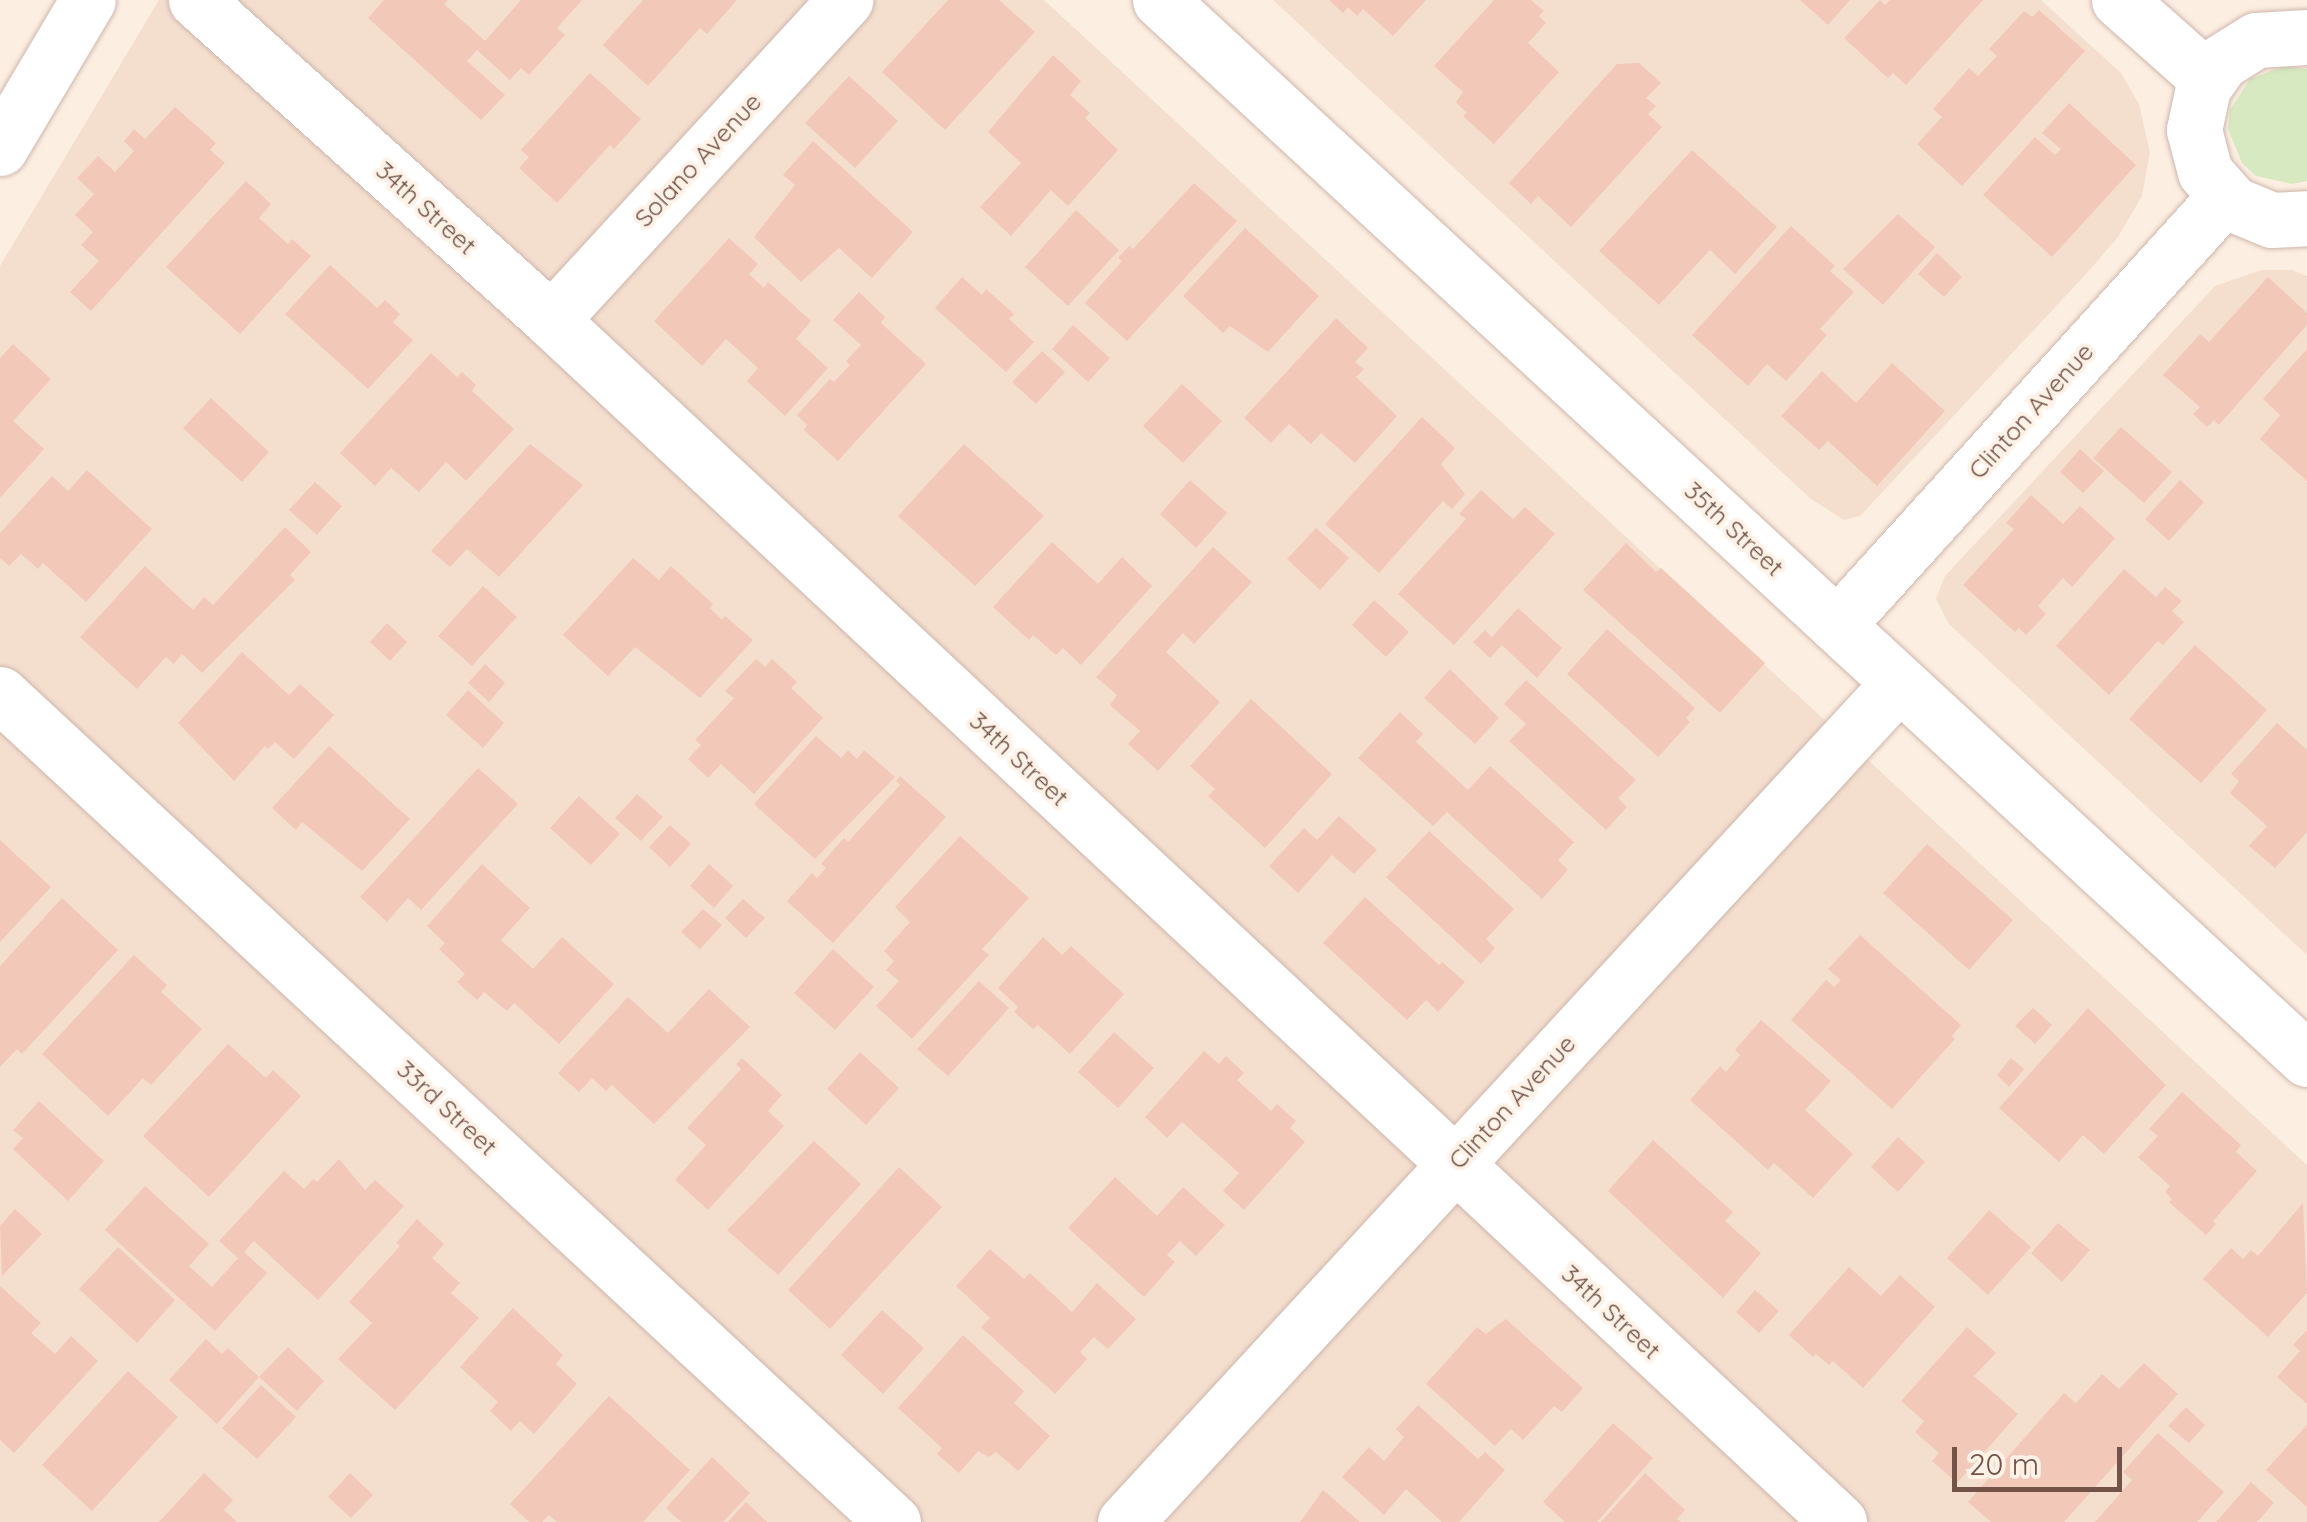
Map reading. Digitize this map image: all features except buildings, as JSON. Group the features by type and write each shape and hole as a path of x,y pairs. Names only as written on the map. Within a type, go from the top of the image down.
{"street":[{"path":"0,148 88,0"},
{"name":"34th Street","path":"196,0 551,320 1453,1166 1839,1522"},
{"name":"Solano Avenue","path":"551,320 845,0"},
{"name":"35th Street","path":"1160,0 2307,1059"},
{"path":"2119,0 2208,78"},
{"path":"2281,24 2246,44 2208,78 2194,119 2196,152 2210,181 2225,197 2262,217 2307,218"},
{"name":"Clinton Avenue","path":"1837,625 2225,197"},
{"name":"Clinton Avenue","path":"1125,1522 1899,682"},
{"name":"33rd Street","path":"0,694 893,1522"}],"shaded area":[{"path":"159,0 1044,0 2307,1165 2307,1522 0,1522 0,266"},
{"path":"1273,0 2041,0 2121,73 2139,104 2150,152 2142,196 2118,237 2087,273 1860,516 1844,520 1811,499"},
{"path":"2261,270 2292,270 2307,276 2307,955 1949,624 1936,599 1945,576 2215,286"}],"green space":[{"path":"2284,66 2307,69 2307,181 2292,184 2256,176 2242,163 2228,129 2230,110 2250,79"}]}
